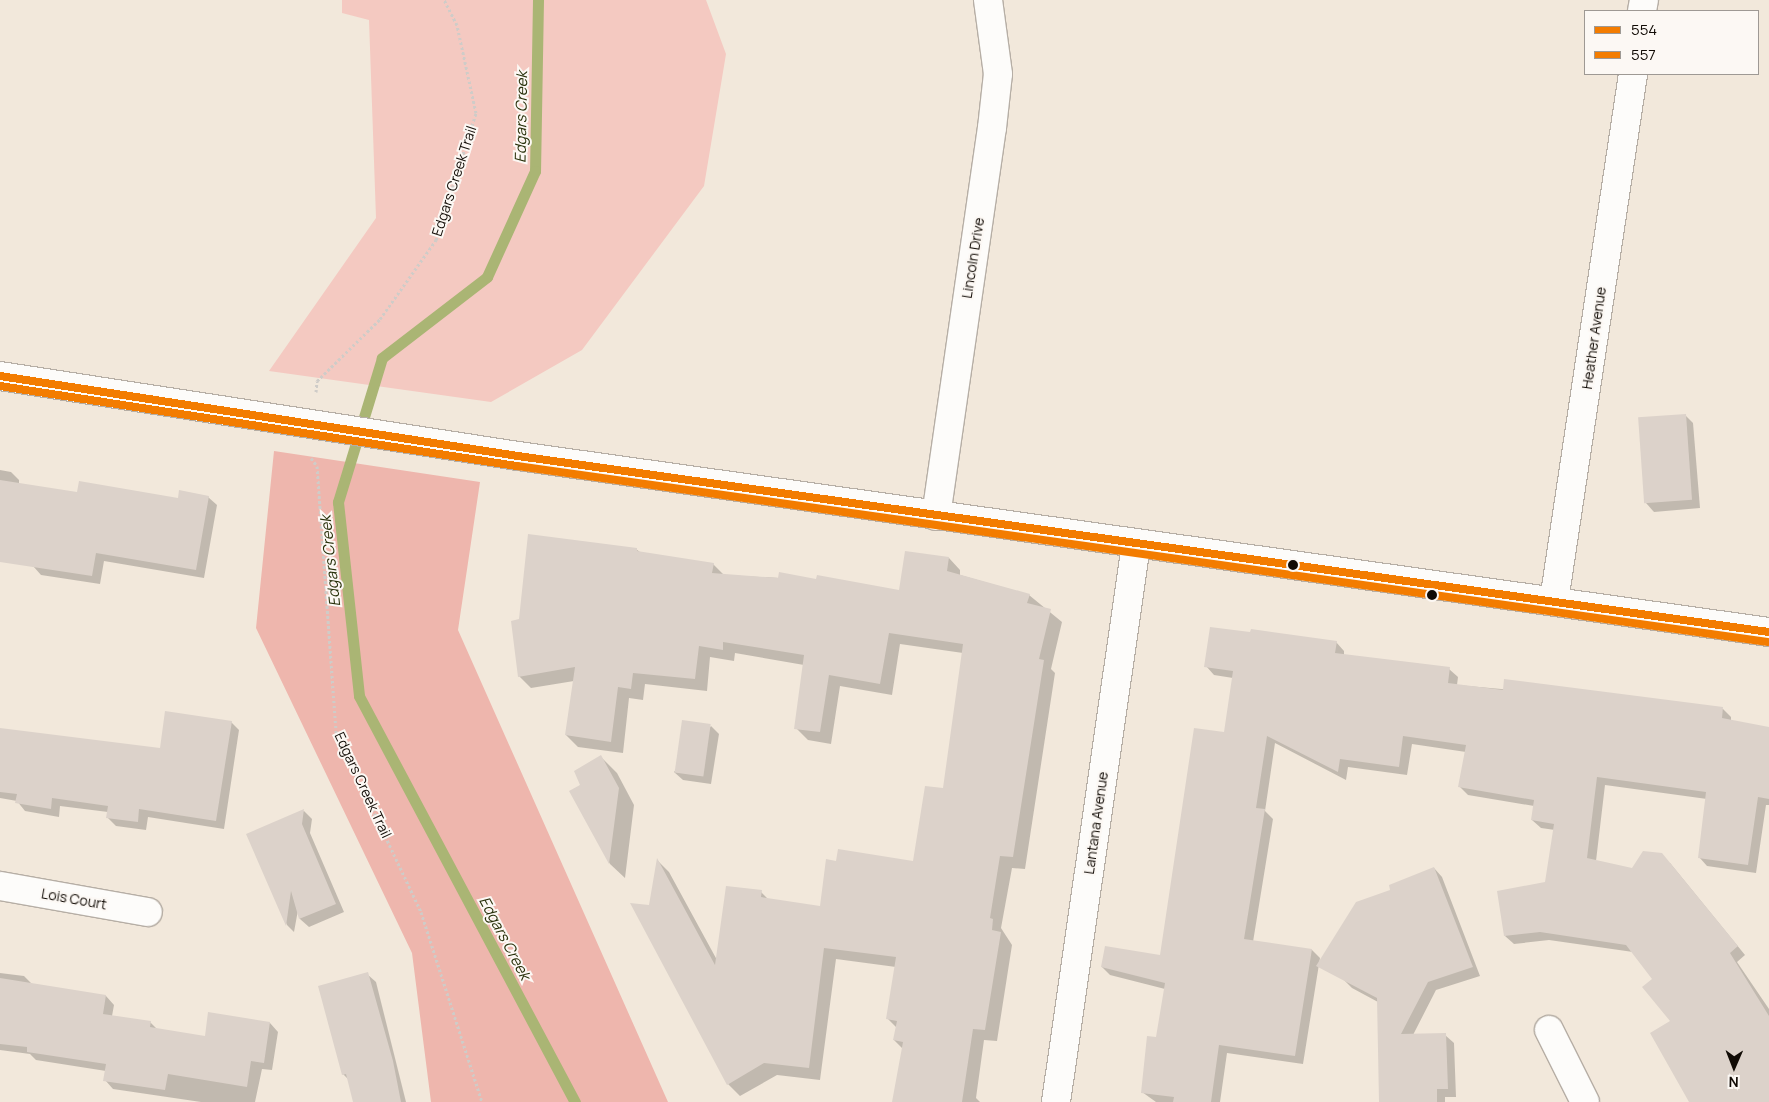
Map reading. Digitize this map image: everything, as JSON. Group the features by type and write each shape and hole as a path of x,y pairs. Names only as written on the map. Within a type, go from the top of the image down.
{"street":[{"name":"Lincoln Drive","path":"936,516 998,74 988,0"},
{"name":"Heather Avenue","path":"1554,601 1633,75"},
{"path":"0,376 313,427 1136,545 1769,632"},
{"name":"Lantana Avenue","path":"1056,1102 1136,545"},
{"name":"Lois Court","path":"0,886 148,912"},
{"path":"1549,1030 1585,1102"}],"path":[{"name":"Edgars Creek Trail","path":"444,0 456,25 476,113 436,240 380,318 317,381 311,457 317,466 336,732 421,912 482,1102"}],"shaded area":[{"path":"342,0 706,0 726,54 704,186 582,350 491,402 269,371 376,218 369,20 342,13"},
{"path":"274,451 480,482 458,630 668,1102 431,1102 412,953 256,628"}],"building":[{"path":"1686,414 1692,500 1644,503 1638,417"},
{"path":"0,480 77,492 79,481 178,498 179,490 209,496 196,570 96,553 92,576 0,562"},
{"path":"528,534 637,548 637,551 714,563 712,573 778,578 779,572 816,579 817,575 899,590 905,551 949,557 947,571 1030,594 1027,603 1051,609 1039,659 1044,660 1013,857 1000,856 990,918 993,919 992,930 1001,932 985,1030 973,1029 962,1102 892,1102 903,1042 893,1040 897,1021 886,1019 896,957 824,948 809,1068 764,1063 727,1085 630,903 649,905 657,858 715,965 726,886 762,890 761,897 820,906 826,859 836,861 838,849 913,861 925,786 943,788 963,644 889,633 880,684 829,675 820,732 794,729 804,655 723,642 723,650 699,646 695,679 633,673 631,689 618,687 611,742 565,735 575,667 518,677 511,621 519,619"},
{"path":"1210,627 1250,632 1251,629 1337,641 1335,653 1450,667 1448,683 1503,690 1504,679 1723,707 1722,718 1769,727 1769,799 1758,797 1748,865 1698,858 1706,792 1597,777 1587,858 1632,868 1643,851 1662,853 1738,946 1730,953 1769,1016 1769,1102 1689,1102 1650,1033 1670,1021 1642,987 1652,979 1626,945 1540,932 1504,936 1497,891 1545,882 1554,824 1531,820 1534,800 1458,787 1466,745 1403,736 1399,767 1340,759 1338,772 1267,736 1256,808 1265,809 1244,939 1312,949 1295,1056 1219,1045 1211,1102 1173,1102 1174,1097 1141,1093 1147,1036 1156,1037 1165,983 1101,967 1105,946 1160,955 1194,728 1224,732 1233,671 1204,667"},
{"path":"165,711 232,721 216,821 139,809 138,822 106,818 108,806 52,798 51,809 15,803 17,794 0,792 0,728 160,748"},
{"path":"682,720 711,724 703,777 675,772"},
{"path":"601,755 619,788 609,864 569,791 580,785 574,771"},
{"path":"304,809 302,824 336,904 299,919 291,891 286,926 246,834"},
{"path":"1434,867 1473,967 1428,982 1401,1034 1446,1033 1448,1089 1437,1089 1437,1102 1379,1102 1377,998 1316,966 1356,902 1390,890 1389,885"},
{"path":"368,972 393,1061 401,1102 353,1102 346,1074 342,1075 318,986"},
{"path":"0,978 106,995 103,1014 151,1021 150,1027 205,1036 208,1012 270,1022 264,1063 251,1061 247,1087 168,1074 165,1090 103,1081 106,1064 27,1052 27,1047 0,1044"}],"waterway":[{"name":"Edgars Creek","path":"538,0 535,171 487,277 382,358 338,502 359,696 575,1102"}],"transit line":[{"name":"554","path":"0,376 518,456 1769,632"},
{"name":"557","path":"0,386 517,466 1768,642"}]}
